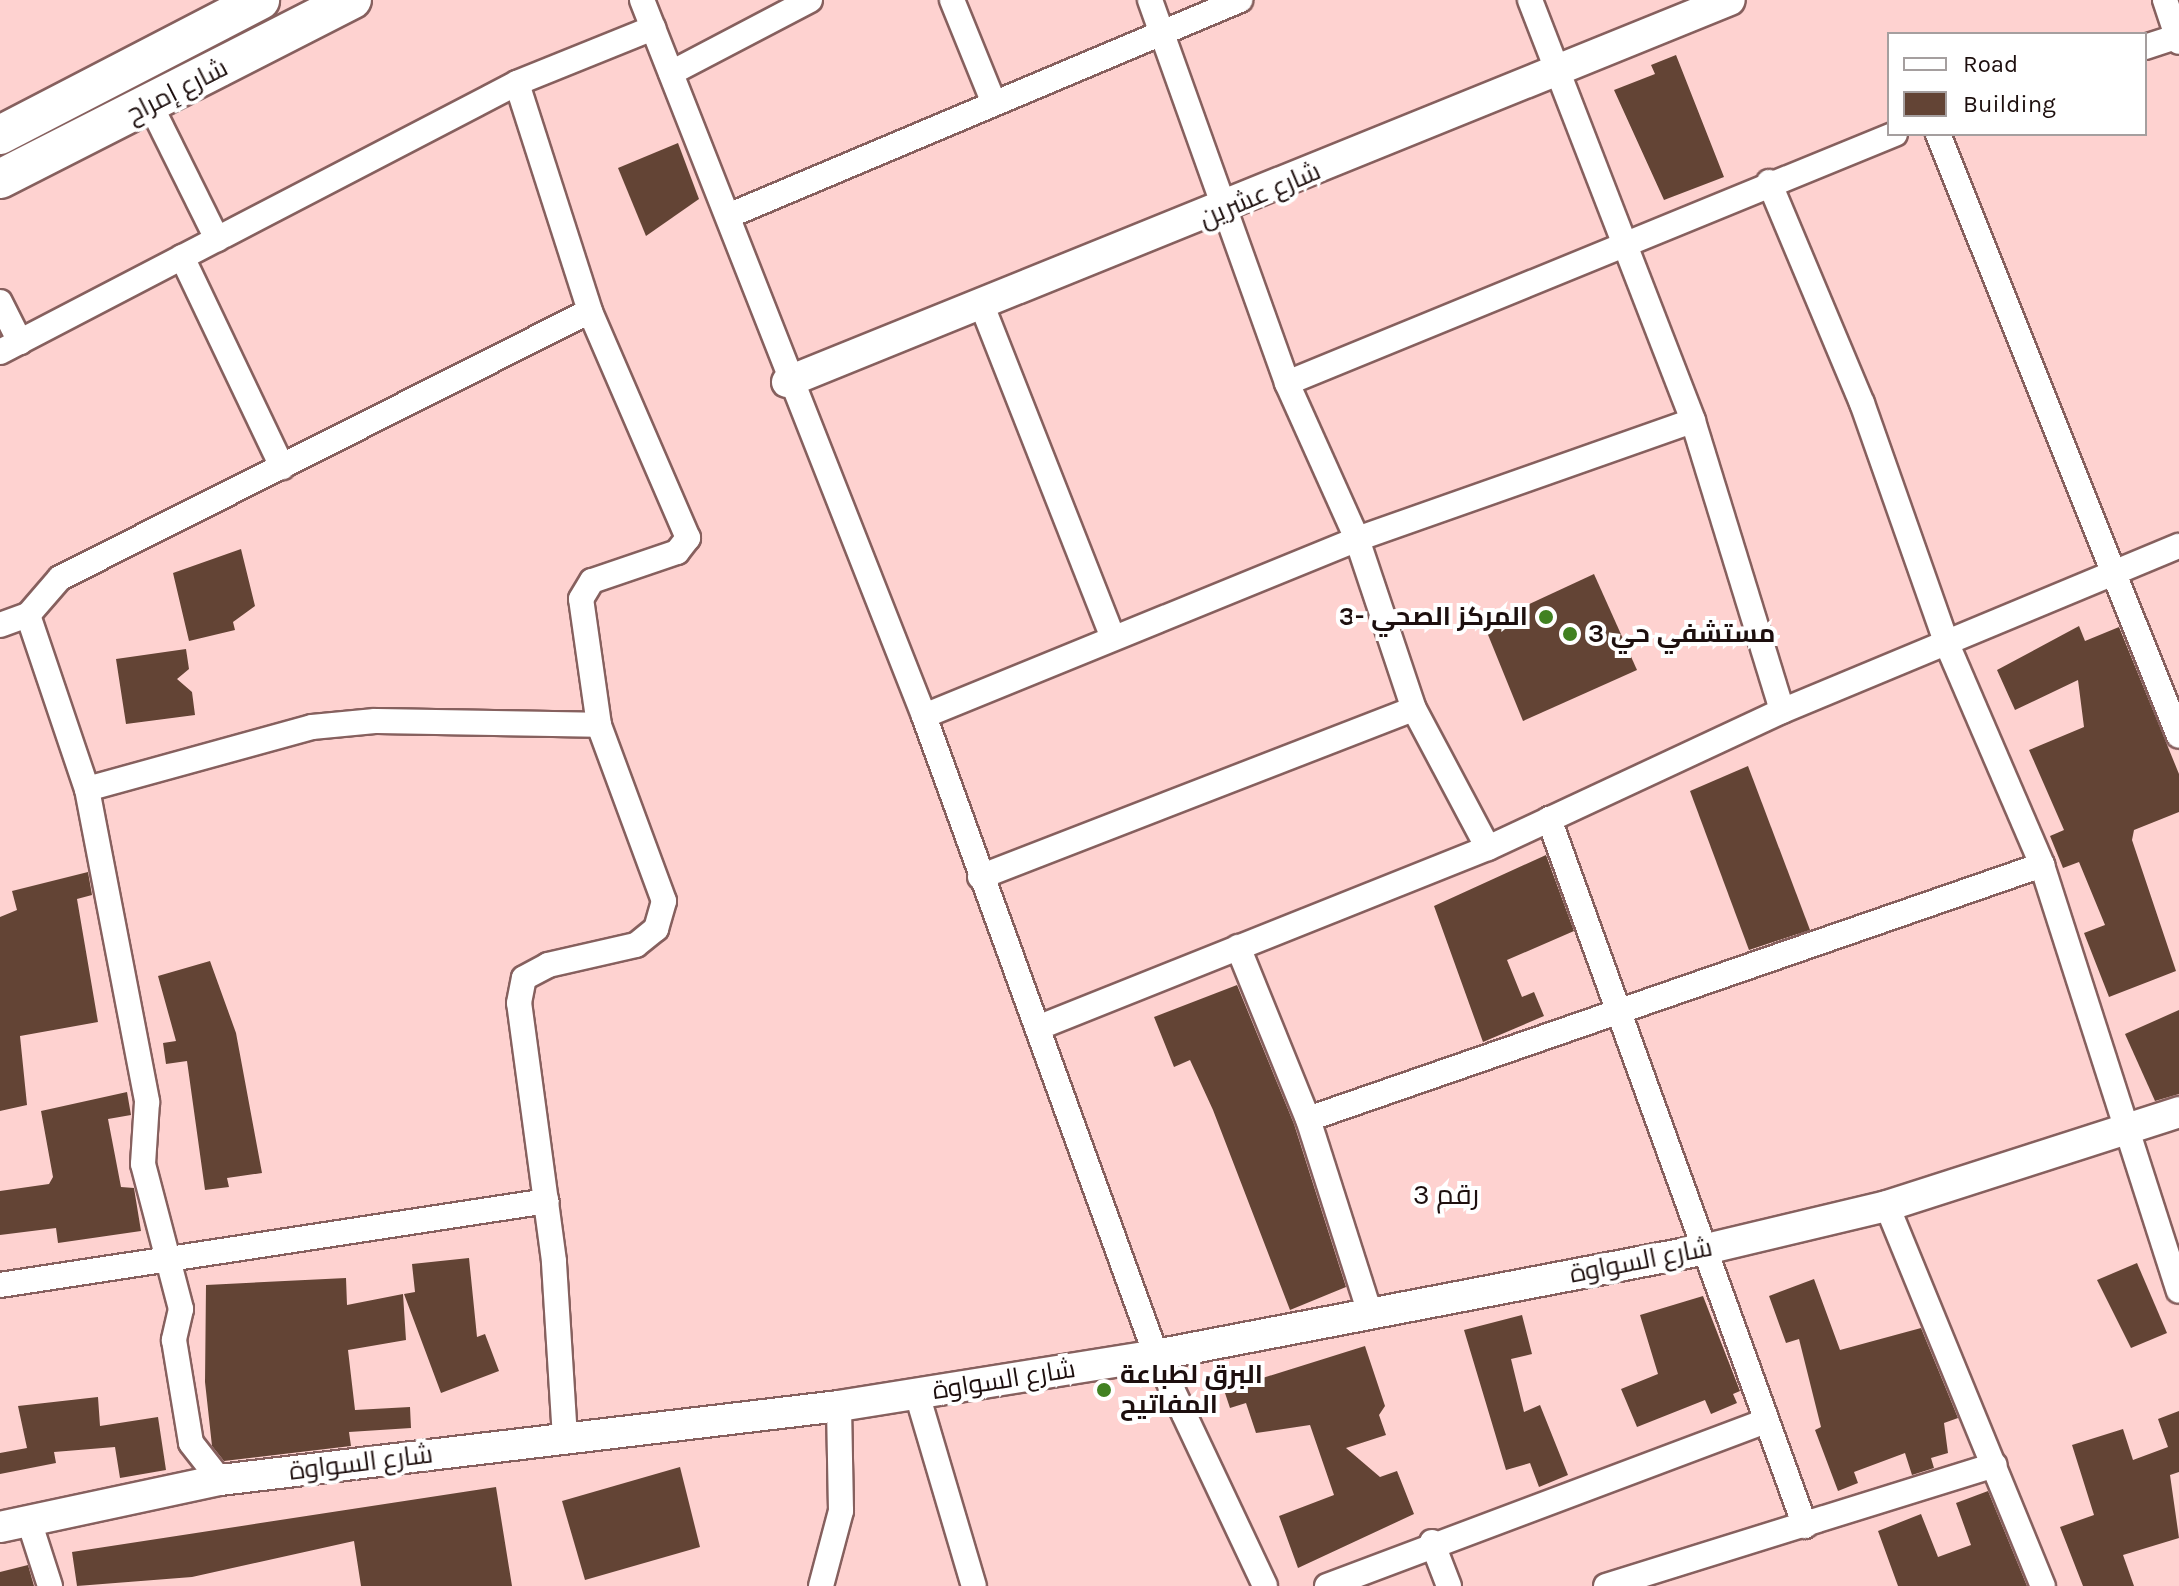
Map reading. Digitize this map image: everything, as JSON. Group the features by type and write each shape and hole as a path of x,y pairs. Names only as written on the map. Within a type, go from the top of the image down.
{"main road":[{"name":"شارع إمراح","path":"0,135 260,0"},
{"name":"شارع إمراح","path":"0,179 352,0"}],"street":[{"path":"642,0 728,216 787,382 924,716 980,877 1040,1027 1156,1355 1265,1586"},
{"path":"671,73 810,0"},
{"path":"952,0 993,101"},
{"path":"1150,0 1287,383 1357,539 1414,709 1488,848"},
{"path":"728,216 993,101 1240,0"},
{"path":"1530,0 1561,66 1630,242 1693,421 1782,711"},
{"path":"2147,46 2178,38 2165,0"},
{"name":"شارع عشرين","path":"787,382 983,308 1224,211 1718,2"},
{"path":"0,302 10,347 517,83 653,28"},
{"path":"517,83 590,311 688,538 677,552 584,588 599,725 664,901 656,929 636,945 548,965 524,978 519,1003 547,1201 565,1438"},
{"path":"150,104 217,239"},
{"path":"1287,383 1769,182 1890,136"},
{"path":"1939,136 2179,736"},
{"path":"1769,182 1862,403 1947,644 2042,865 2179,1291"},
{"path":"182,257 282,467"},
{"path":"983,308 1112,636"},
{"path":"0,625 28,615 60,578 590,311"},
{"path":"924,716 1112,636 1357,539 1693,421"},
{"path":"1040,1027 1488,848 1782,711 2179,546"},
{"path":"28,615 87,789 147,1102 143,1164 181,1309 174,1340 191,1443 220,1480"},
{"path":"980,877 1414,709"},
{"path":"87,789 312,727 375,721 599,725"},
{"path":"1549,819 1622,1010 1702,1250 1805,1526"},
{"path":"1308,1119 2042,865"},
{"path":"1238,947 1308,1119 1370,1313"},
{"name":"شارع السواوة","path":"0,1527 30,1524 220,1480 839,1406 1156,1355 1702,1250 1887,1206 2127,1133 2179,1112"},
{"path":"0,1285 168,1264 547,1201"},
{"path":"1887,1206 2043,1586"},
{"path":"917,1394 974,1586"},
{"path":"821,1586 841,1511 839,1406"},
{"path":"1327,1586 1432,1542 1765,1421"},
{"path":"1606,1586 1995,1465"},
{"path":"30,1524 50,1586"},
{"path":"1432,1542 1449,1586"}],"building":[{"path":"1676,55 1724,177 1664,200 1614,90 1655,74 1651,65"},
{"path":"678,143 699,199 646,236 618,168"},
{"path":"241,549 255,606 233,622 235,630 189,641 173,573"},
{"path":"1594,574 1637,670 1523,721 1484,625"},
{"path":"2079,626 2085,641 2119,627 2179,774 2179,812 2134,830 2132,840 2176,971 2109,997 2084,933 2105,925 2079,862 2063,868 2050,836 2064,830 2029,750 2084,727 2078,680 2015,710 1997,670"},
{"path":"186,649 189,669 177,679 192,692 195,715 126,724 116,659"},
{"path":"1748,766 1810,930 1749,950 1690,791"},
{"path":"1546,855 1574,931 1507,960 1522,997 1534,992 1544,1016 1483,1042 1434,906"},
{"path":"88,872 92,895 77,899 98,1022 20,1036 27,1105 0,1111 0,917 17,910 12,891"},
{"path":"210,961 236,1033 262,1173 227,1178 229,1187 205,1190 187,1061 166,1064 163,1043 176,1041 158,976"},
{"path":"1237,985 1294,1124 1346,1287 1290,1310 1213,1110 1190,1060 1174,1067 1154,1017"},
{"path":"2179,1010 2179,1094 2155,1101 2125,1034"},
{"path":"127,1092 131,1115 108,1119 121,1187 134,1188 141,1231 58,1243 56,1228 0,1235 0,1191 49,1184 53,1177 41,1111"},
{"path":"469,1258 477,1337 485,1334 499,1371 441,1393 404,1294 415,1292 412,1264"},
{"path":"2137,1263 2167,1333 2131,1348 2097,1280"},
{"path":"346,1278 347,1305 403,1294 406,1340 348,1350 355,1410 410,1407 411,1428 349,1432 351,1446 224,1461 212,1446 205,1382 206,1285"},
{"path":"1814,1279 1840,1350 1921,1328 1958,1418 1944,1423 1948,1453 1931,1458 1934,1468 1912,1475 1905,1453 1854,1472 1858,1483 1838,1491 1815,1430 1821,1427 1799,1339 1786,1343 1769,1296"},
{"path":"1703,1296 1740,1391 1733,1394 1737,1403 1711,1414 1705,1400 1637,1427 1621,1389 1658,1374 1640,1315"},
{"path":"1522,1315 1532,1354 1511,1359 1524,1412 1540,1405 1568,1475 1539,1487 1530,1463 1506,1470 1464,1330"},
{"path":"1365,1346 1385,1406 1379,1415 1386,1435 1346,1448 1380,1477 1397,1471 1414,1514 1298,1568 1279,1516 1334,1495 1310,1425 1256,1433 1246,1403 1230,1408 1224,1390"},
{"path":"98,1397 100,1426 158,1417 166,1470 120,1478 115,1447 54,1452 56,1463 0,1474 0,1453 27,1448 18,1406"},
{"path":"2179,1411 2179,1472 2170,1475 2179,1538 2123,1555 2134,1586 2083,1586 2060,1527 2094,1515 2072,1445 2123,1429 2133,1460 2168,1447 2158,1419"},
{"path":"680,1467 700,1547 585,1580 562,1501"},
{"path":"496,1487 512,1586 361,1586 354,1541 192,1577 77,1586 72,1552"},
{"path":"1988,1491 2027,1586 1898,1586 1878,1531 1921,1514 1938,1557 1971,1545 1956,1503"},
{"path":"28,1565 34,1586 0,1586 0,1572"}],"place":[{"name":"المركز الصحي -3","path":"1546,617"},
{"name":"مستشفي حي 3","path":"1570,634"},
{"name":"البرق لطباعة المفاتيح","path":"1104,1390"}],"district":[{"name":"رقم 3","path":"1446,1195"}]}
